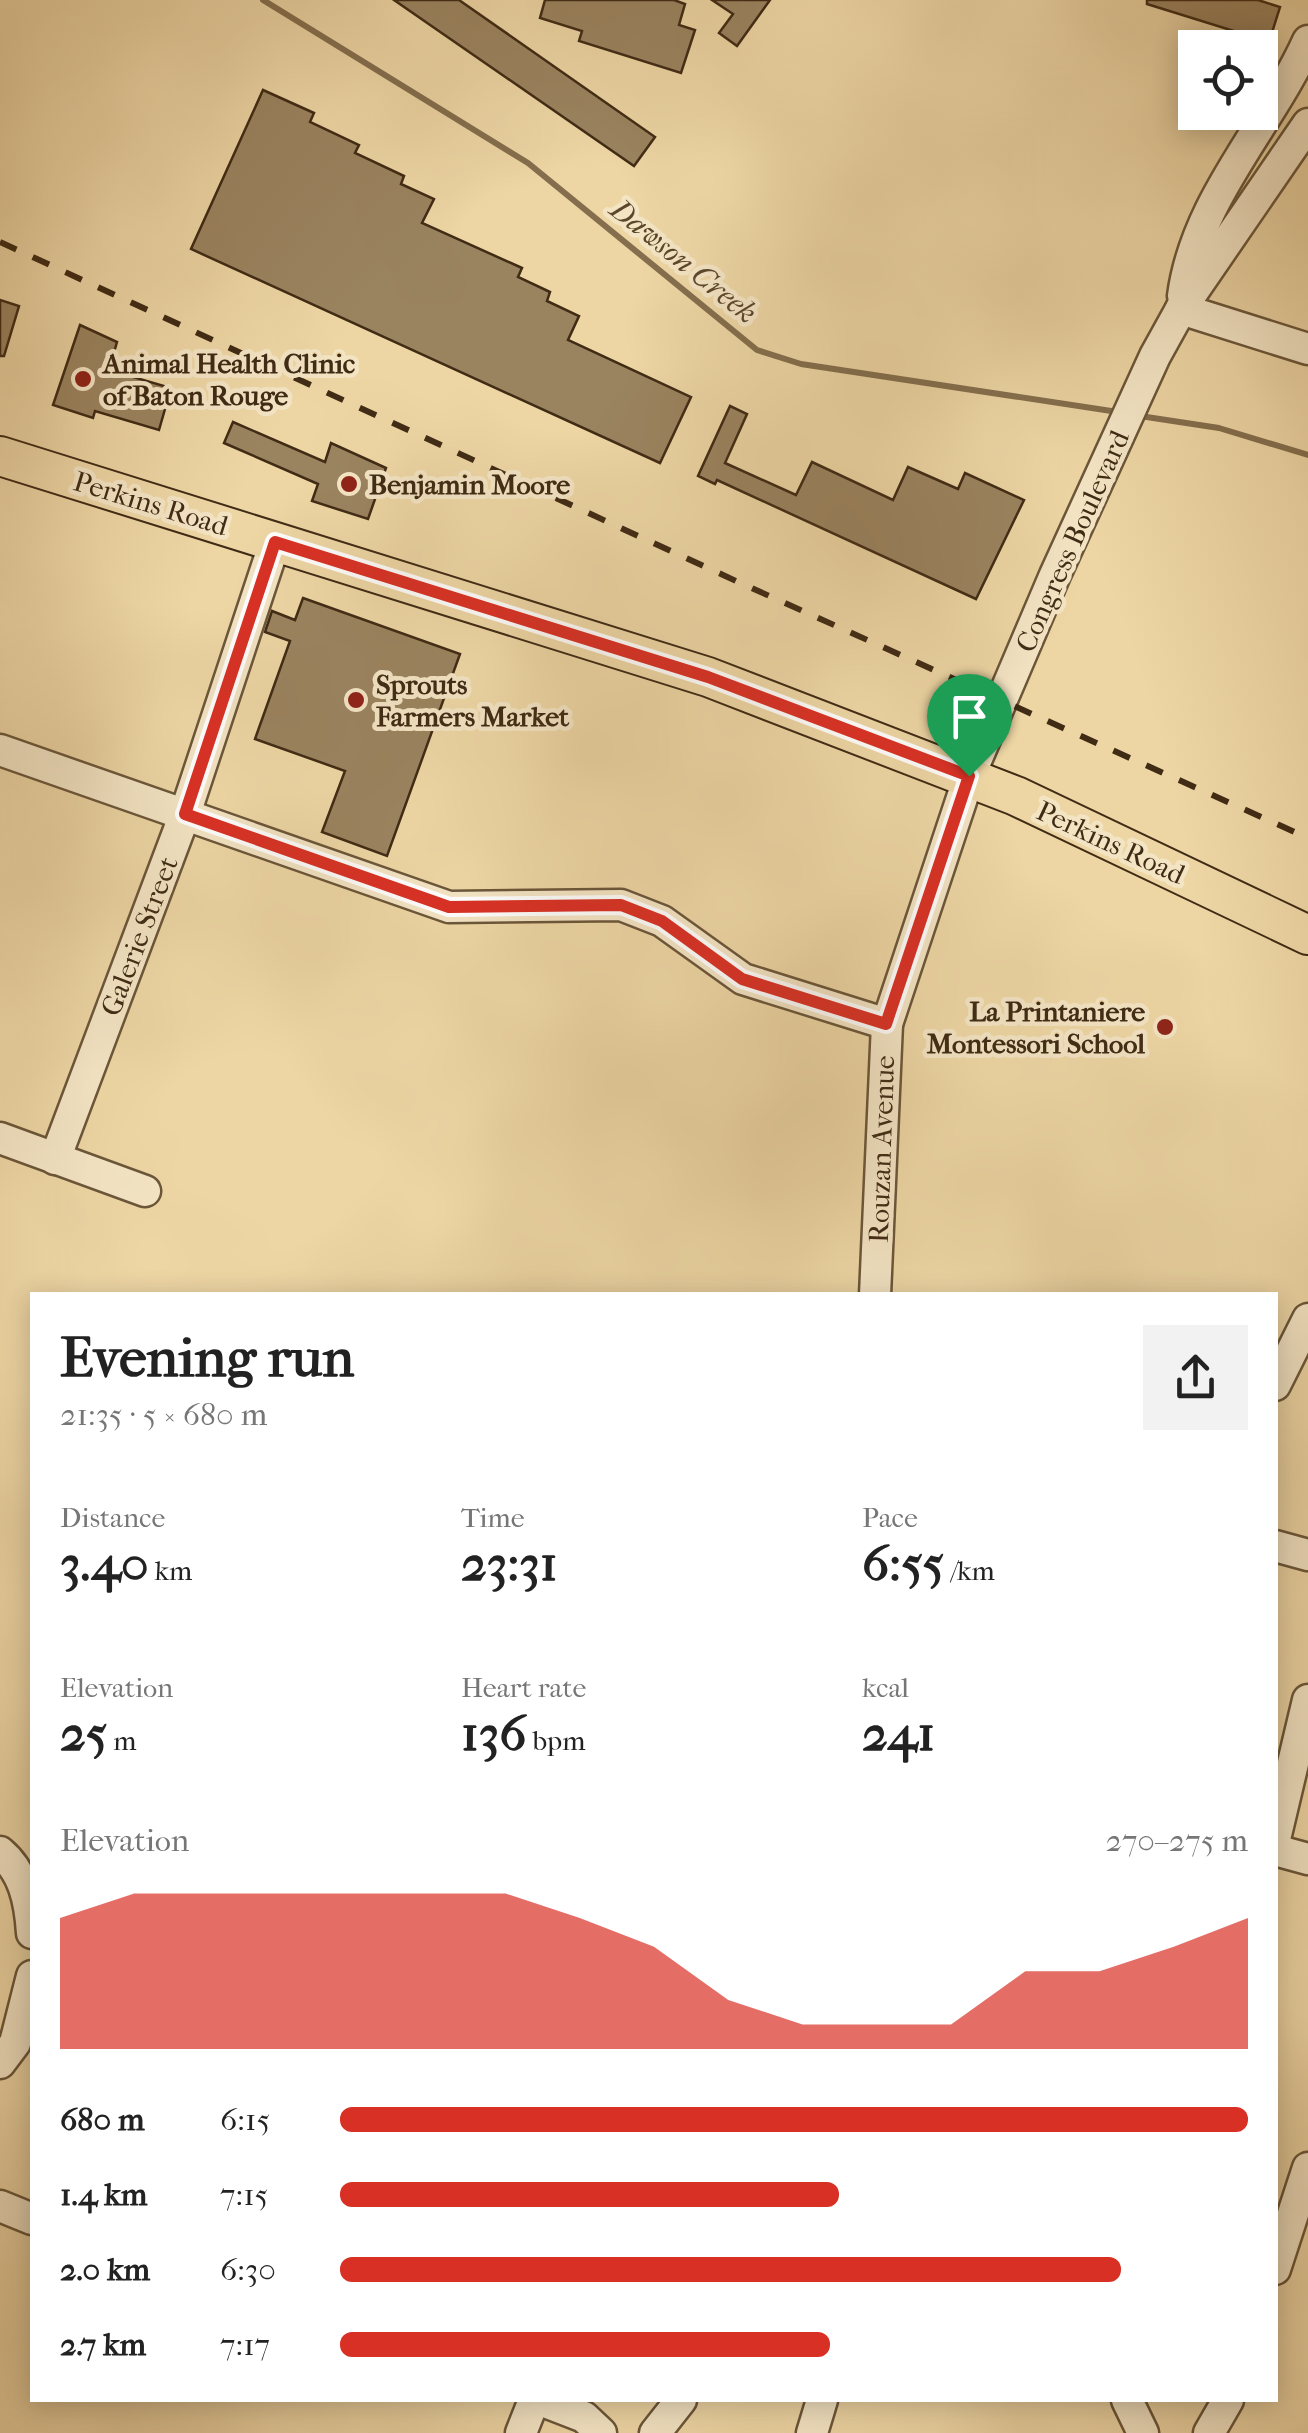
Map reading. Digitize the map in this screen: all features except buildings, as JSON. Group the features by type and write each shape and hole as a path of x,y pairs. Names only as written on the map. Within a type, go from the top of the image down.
{"main road":[{"name":"Perkins Road","path":"1,459 708,677 969,776 1308,936"}],"street":[{"name":"Congress Boulevard","path":"1181,309 1186,269 1218,196 1308,40"},
{"name":"Congress Boulevard","path":"969,776 1155,356 1181,309 1308,124"},
{"path":"1181,309 1308,349"},
{"name":"Galerie Street","path":"55,1158 185,814 275,542"},
{"path":"0,750 449,907 621,905 662,921 742,979 886,1024"},
{"name":"Rouzan Avenue","path":"876,1292 886,1024 969,776"},
{"path":"0,1138 145,1191"},
{"path":"1278,1380 1308,1319"},
{"path":"1278,1547 1308,1555"},
{"path":"1278,1826 1308,1700"},
{"path":"1278,1851 1308,1859"},
{"path":"0,1852 12,1862 30,1901"},
{"path":"0,2063 15,2043 30,1984"},
{"path":"1278,2259 1308,2168"},
{"path":"0,2206 30,2219"},
{"path":"522,2433 536,2402"},
{"path":"543,2402 584,2417 602,2433"},
{"path":"655,2433 679,2402"},
{"path":"812,2433 821,2402"},
{"path":"1128,2402 1143,2433"},
{"path":"1209,2433 1227,2402"}],"waterway":[{"name":"Dawson Creek","path":"263,0 528,163 757,350 801,364 1118,412"},
{"name":"Dawson Creek","path":"1140,416 1219,428 1308,455"}],"railway":[{"path":"0,242 736,581 1308,838"}],"place":[{"name":"Animal Health Clinic of Baton Rouge","path":"83,379"},
{"name":"Benjamin Moore","path":"349,484"},
{"name":"Sprouts Farmers Market","path":"356,700"},
{"name":"La Printaniere Montessori School","path":"1165,1027"}],"route":[{"path":"275,542 708,677 969,776 886,1024 742,979 662,921 621,905 449,907 185,814 275,542"}]}
